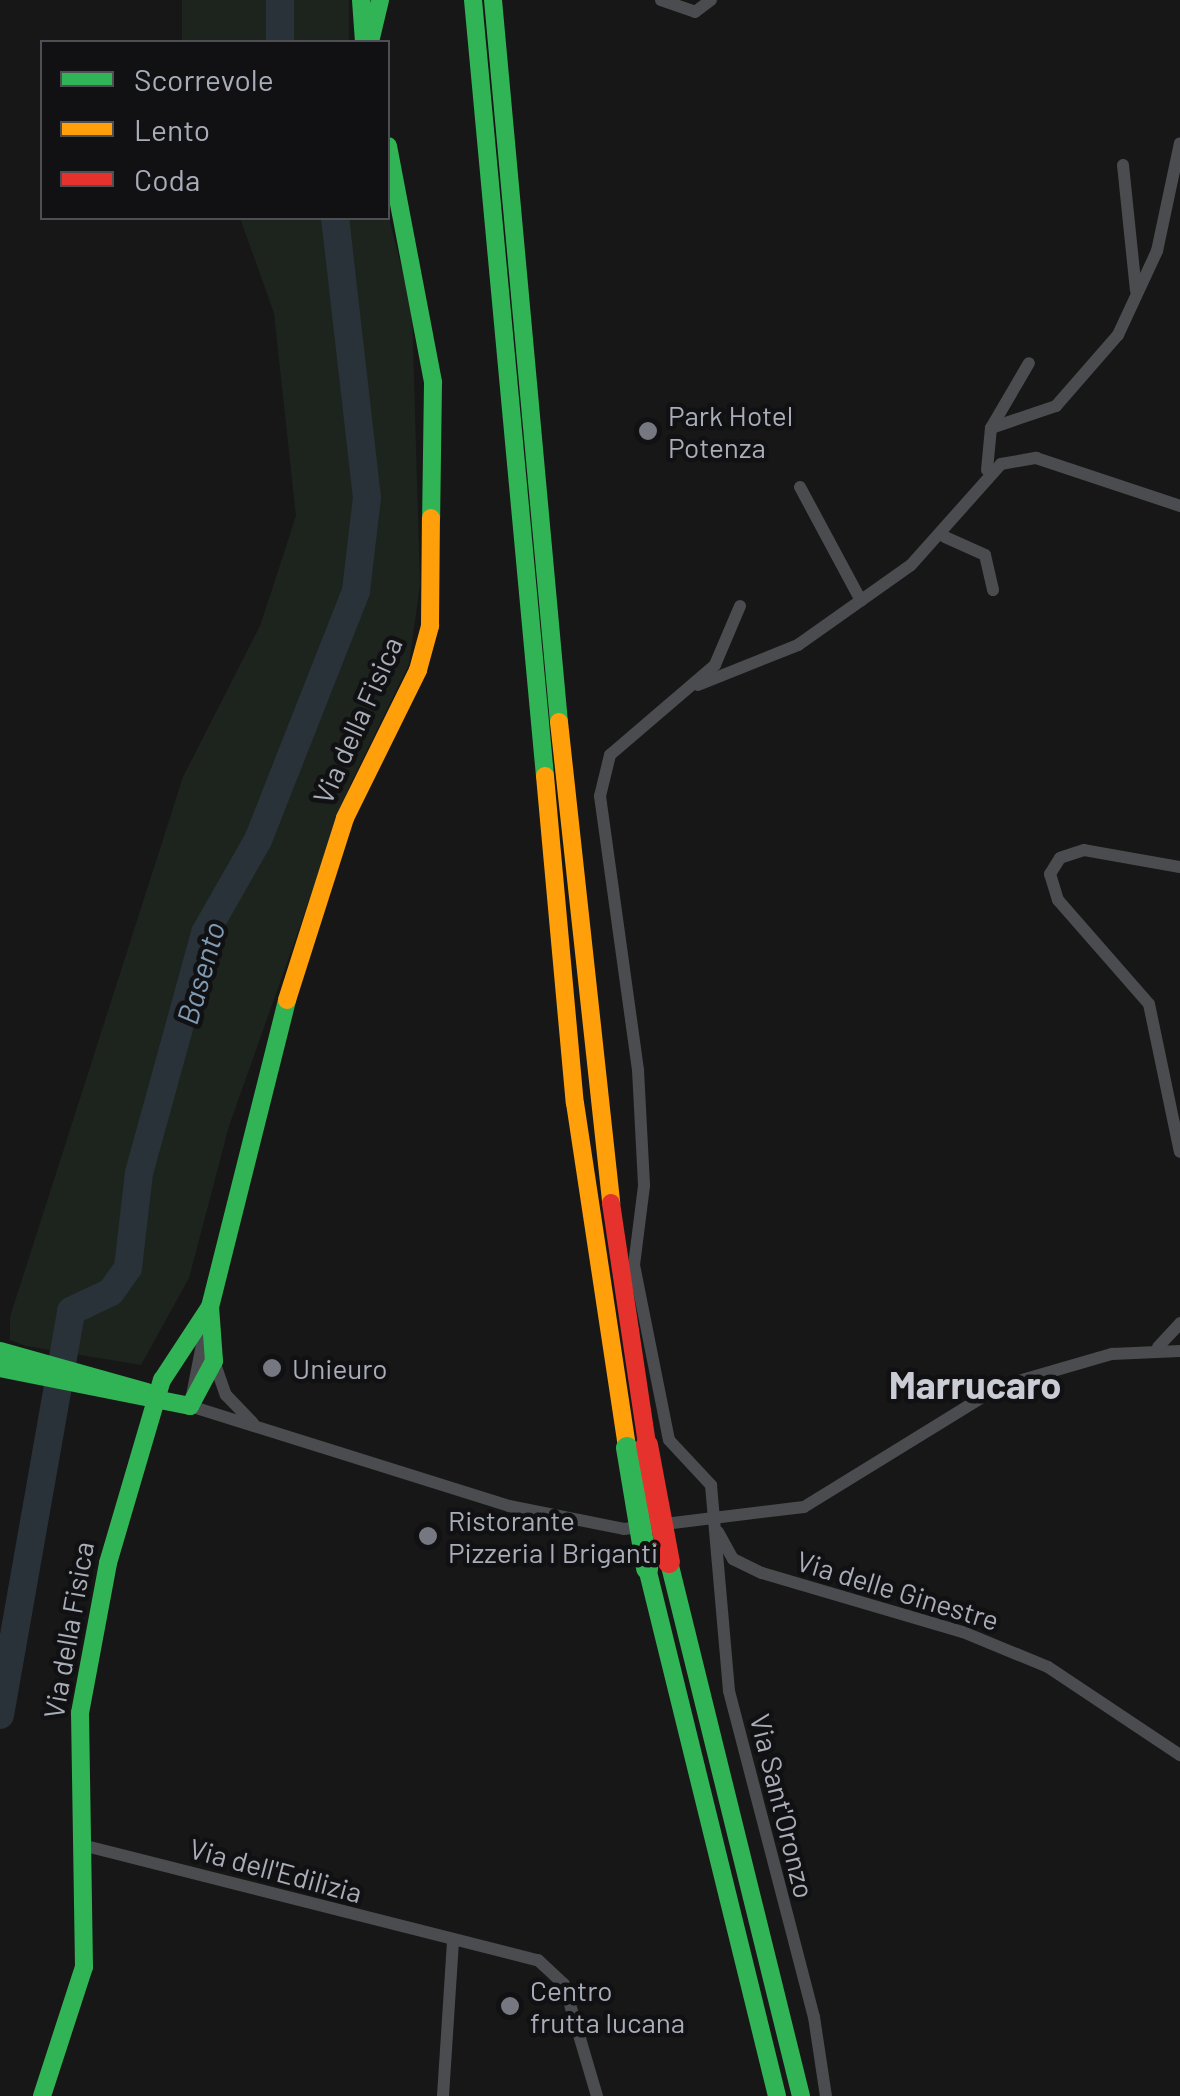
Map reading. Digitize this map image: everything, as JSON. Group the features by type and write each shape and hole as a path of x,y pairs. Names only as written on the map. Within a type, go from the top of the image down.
{"main road":[{"path":"360,0 367,40"},
{"path":"368,40 380,0"},
{"path":"473,0 574,1103 658,1565 777,2096"},
{"path":"494,0 590,1063 637,1447"},
{"name":"Via della Fisica","path":"214,1361 210,1306 266,1064 345,818 418,670 430,626 433,383 422,289 390,154"},
{"name":"Via della Fisica","path":"42,2096 84,1967 86,1846 79,1748 88,1664 156,1398 210,1306"},
{"path":"8,1361 190,1406 214,1361"},
{"path":"658,1565 801,2096"}],"street":[{"path":"661,0 695,12 711,0"},
{"path":"991,428 1056,406 1091,374 1157,250 1180,143"},
{"path":"1123,164 1136,292"},
{"path":"691,688 798,644 945,536 987,470 991,428 1030,363"},
{"path":"987,470 1036,458 1178,500"},
{"path":"800,487 860,601"},
{"path":"945,536 985,554 992,590"},
{"path":"691,688 714,664 740,606"},
{"name":"Via Sant'Oronzo","path":"691,688 610,755 600,796 638,1070 644,1186 634,1265 668,1440 711,1484 719,1638 748,1792 814,2017 826,2096"},
{"path":"1180,867 1084,850 1060,858 1050,874 1058,900 1149,1004 1180,1152"},
{"path":"210,1306 190,1406 509,1506 624,1529 714,1525 804,1508 1002,1386 1158,1347 1180,1351"},
{"path":"1158,1347 1180,1323"},
{"path":"214,1361 226,1395 254,1425"},
{"name":"Via delle Ginestre","path":"714,1525 734,1559 762,1573 963,1632 1048,1667 1180,1755"},
{"name":"Via dell'Edilizia","path":"86,1846 452,1942 538,1960 558,1976 597,2096"},
{"path":"443,2096 452,1942"}],"shaded area":[{"path":"182,0 349,0 349,40 182,40"},
{"path":"241,220 390,220 412,310 420,585 409,664 350,785 229,1126 189,1278 141,1365 26,1346 10,1340 10,1317 183,777 260,626 296,516 274,313"}],"waterway":[{"name":"Basento","path":"280,0 280,40"},
{"name":"Basento","path":"0,1715 71,1311 111,1292 128,1268 139,1173 205,933 258,840 356,591 367,498 335,220"}],"traffic: fast":[{"path":"361,0 364,40"},
{"path":"370,40 380,0"},
{"path":"473,0 545,776"},
{"path":"493,0 559,722"},
{"path":"390,157 433,383 431,518"},
{"path":"42,2096 84,1967 80,1713 108,1563 162,1380 210,1307 287,1000"},
{"path":"0,1368 190,1406 214,1361 210,1307"},
{"path":"0,1351 147,1392"},
{"path":"627,1448 647,1568"},
{"path":"669,1562 801,2096"},
{"path":"647,1568 777,2096"}],"traffic: slow":[{"path":"287,1000 345,818 418,670 430,626 431,518"},
{"path":"559,722 611,1203"},
{"path":"545,776 575,1103 627,1448"}],"traffic: jam":[{"path":"611,1203 647,1445"},
{"path":"647,1445 669,1562"}],"place":[{"name":"Park Hotel Potenza","path":"648,431"},
{"name":"Unieuro","path":"272,1368"},
{"name":"Ristorante Pizzeria I Briganti","path":"428,1536"},
{"name":"Centro frutta lucana","path":"510,2006"}],"district":[{"name":"Marrucaro","path":"975,1385"}]}
